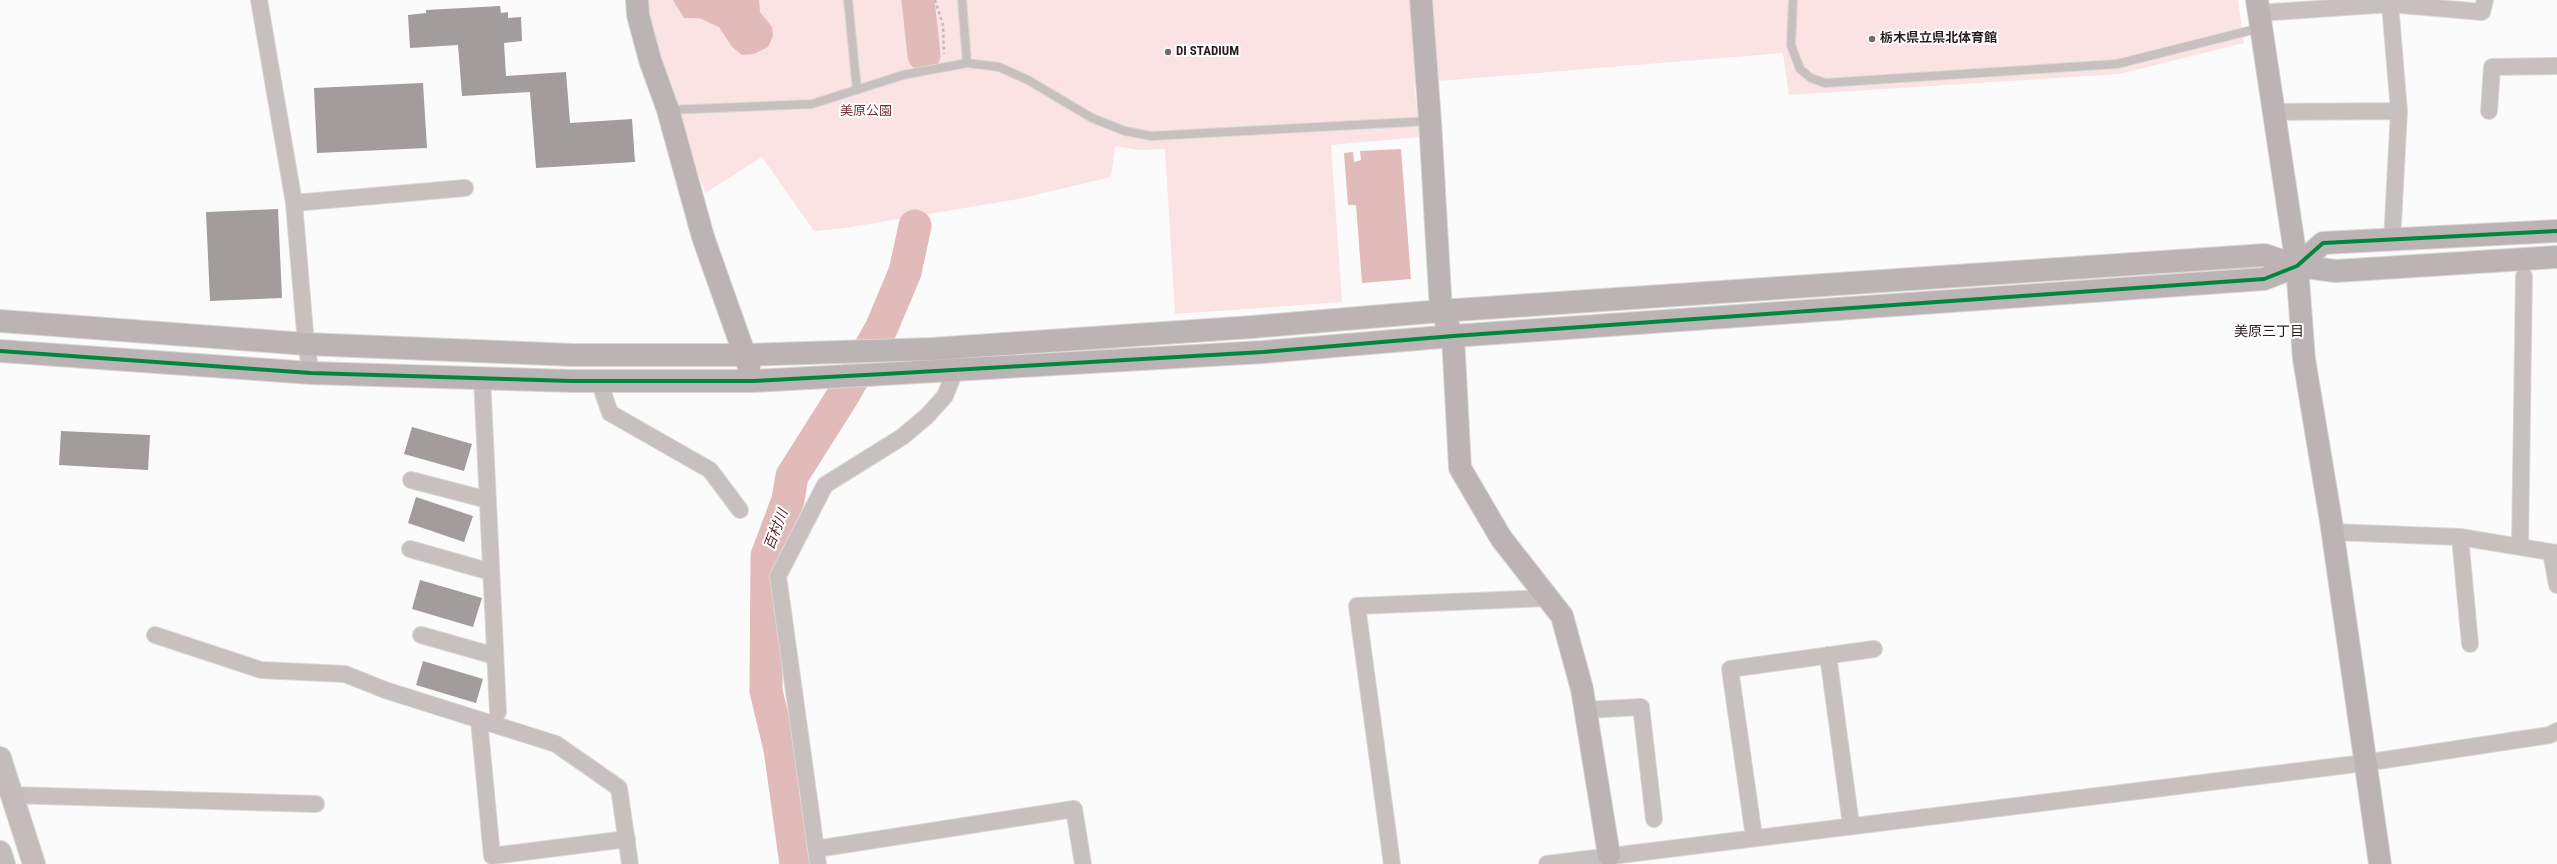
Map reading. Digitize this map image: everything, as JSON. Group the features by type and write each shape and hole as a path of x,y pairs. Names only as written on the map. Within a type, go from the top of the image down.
{"highway":[{"path":"0,758 34,864"},
{"path":"0,852 4,864"}],"street":[{"path":"259,0 294,203 306,344 311,373"},
{"path":"637,0 638,15 650,60 668,110 703,237 753,381"},
{"path":"1421,0 1430,120 1441,311 1453,336 1460,468 1501,538 1562,616 1586,710 1609,860"},
{"path":"2380,864 2364,762 2332,532 2304,360 2297,266 2259,13 2390,4 2482,12 2485,0"},
{"path":"2390,4 2399,111 2392,241"},
{"path":"2489,112 2492,67 2557,66"},
{"path":"2274,112 2399,111"},
{"path":"294,203 464,188"},
{"path":"0,351 311,373 599,381 753,381 955,371 1263,352 1453,336 2264,279 2297,266 2323,243 2392,241 2557,231"},
{"path":"0,321 306,344 573,355 745,355 892,350 1252,327 1441,311 2265,255 2297,266 2336,271 2557,257"},
{"path":"2520,546 2524,276"},
{"path":"955,371 945,396 927,416 902,437 825,485 778,576 817,857 1074,809 1083,864"},
{"path":"482,378 498,712"},
{"path":"599,381 610,413 710,470 740,510"},
{"path":"411,480 488,500"},
{"path":"2332,532 2460,537 2554,552 2557,586"},
{"path":"2460,537 2470,644"},
{"path":"410,549 491,572"},
{"path":"1392,864 1357,606 1547,598"},
{"path":"155,635 261,670 345,674 385,690 556,744 619,788 630,864"},
{"path":"420,635 495,656"},
{"path":"1754,837 1730,669 1874,649"},
{"path":"1828,656 1851,825"},
{"path":"1586,710 1641,707 1654,819"},
{"path":"480,720 492,856 627,840"},
{"path":"1547,864 1609,860 1754,837 2364,762 2550,735 2557,731"},
{"path":"11,795 316,804"}],"lane":[{"path":"848,0 857,90"},
{"path":"962,0 967,63"},
{"path":"1793,0 1791,45 1800,69 1811,78 1825,82 2117,64 2259,13"},
{"path":"668,110 812,104 902,76 944,66 967,63 999,67 1028,80 1092,118 1125,131 1151,136 1430,120"}],"path":[{"path":"935,0 943,25 944,66"}],"green space":[{"name":"美原公園","path":"646,0 2238,0 2244,43 2119,74 1789,95 1783,53 1414,83 1420,137 1331,145 1342,302 1175,314 1165,149 1138,150 1115,146 1111,177 1018,199 845,228 814,231 762,157 705,193 662,69"}],"shaded area":[{"path":"673,0 759,0 760,12 772,27 773,36 768,47 754,54 742,55 732,47 719,27 699,18 684,18"},
{"path":"1401,149 1411,279 1362,283 1356,205 1348,205 1344,153 1353,152 1354,162 1361,160 1360,151"}],"building":[{"path":"500,6 501,13 508,12 508,18 521,17 522,41 504,43 506,76 566,72 570,123 632,119 635,162 536,168 530,92 462,96 458,45 410,48 408,15 426,13 426,10"},
{"path":"423,83 427,148 317,153 314,88"},
{"path":"278,209 282,298 210,301 206,212"},
{"path":"412,427 472,444 464,471 404,454"},
{"path":"61,431 150,435 148,470 59,465"},
{"path":"416,497 473,516 464,542 408,523"},
{"path":"420,580 482,598 473,627 412,609"},
{"path":"423,661 483,679 476,703 416,685"}],"waterway":[{"name":"百村川","path":"918,0 924,55"},
{"name":"百村川","path":"796,864 780,749 766,691 767,556 788,500 792,476 842,397 881,329 905,272 915,226"}],"cycle path":[{"path":"0,351 311,373 571,381 753,381 1263,352 1453,336 2264,279 2297,266 2323,243 2557,231"}],"place":[{"name":"栃木県立県北体育館","path":"1872,39"},
{"name":"DI STADIUM","path":"1168,52"}],"district":[{"name":"美原三丁目","path":"2269,332"}]}
